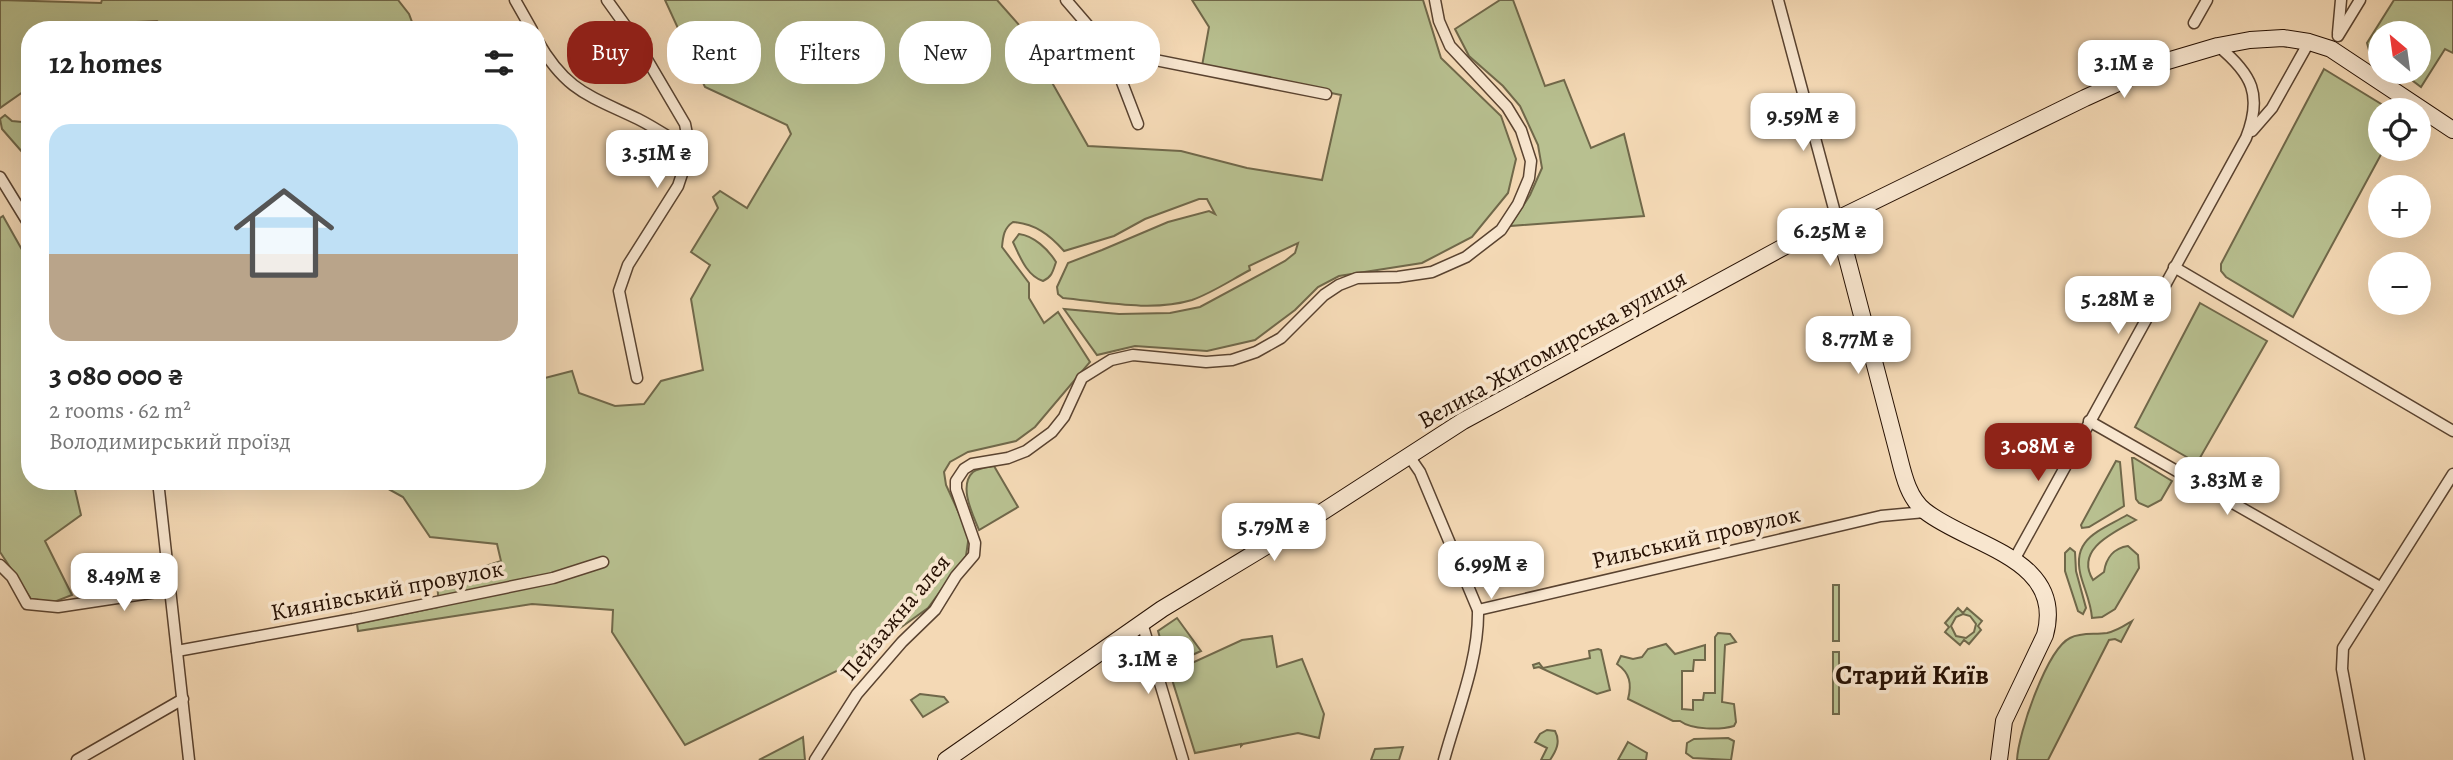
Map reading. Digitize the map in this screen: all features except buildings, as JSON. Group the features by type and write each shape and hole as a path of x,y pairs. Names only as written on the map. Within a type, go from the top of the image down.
{"main road":[{"name":"Велика Житомирська вулиця","path":"946,760 1142,623 1493,404 1837,220 2146,69 2218,46 2250,40 2309,42 2330,49 2453,130"},
{"path":"1837,220 1909,489 1926,512 2025,568 2044,594 2048,622 2045,635 2004,721 1999,760"}],"street":[{"path":"515,0 527,21"},
{"path":"607,0 635,39 685,124 690,150 678,186 628,265 619,291 637,378"},
{"path":"1066,0 1084,21"},
{"name":"Пейзажна алея","path":"815,760 857,694 902,642 935,610 956,576 974,555 975,543 956,489 959,473 972,464 1008,458 1036,446 1065,417 1082,378 1111,360 1133,355 1206,362 1244,356 1280,338 1324,295 1339,285 1357,278 1398,277 1432,272 1466,257 1501,230 1518,204 1529,178 1531,161 1521,130 1507,107 1450,47 1438,20 1435,0"},
{"path":"1778,0 1837,220"},
{"path":"2194,23 2207,0"},
{"path":"2342,0 2338,36 2360,0"},
{"path":"2246,138 2272,108 2309,42"},
{"path":"2014,560 2253,121 2253,90 2241,68 2218,46"},
{"path":"546,56 567,81 587,96 641,121 690,150"},
{"path":"1160,61 1326,94"},
{"path":"1123,84 1138,124"},
{"path":"0,177 21,211"},
{"path":"2174,267 2453,431"},
{"path":"2089,421 2380,587"},
{"path":"1409,456 1420,472 1478,610 1478,630 1472,662 1444,760"},
{"path":"2359,760 2341,653 2453,474"},
{"path":"159,490 189,760"},
{"name":"Рильський провулок","path":"1478,610 1881,516 1926,512"},
{"name":"Киянівський провулок","path":"177,651 353,619 553,578 603,562"},
{"path":"0,565 12,577 27,604 58,607 170,590"},
{"path":"1142,623 1183,760"},
{"path":"77,760 183,699"}],"green space":[{"path":"0,0 101,3 102,0 398,0 412,21 21,21 21,93 0,108"},
{"path":"665,0 997,0 1016,21 1005,21 1005,84 1053,84 1088,146 1181,151 1247,168 1322,180 1341,95 1202,66 1209,27 1192,0 1423,0 1441,58 1501,116 1516,159 1508,193 1472,237 1422,263 1339,276 1318,287 1295,310 1255,340 1207,351 1135,346 1097,355 1064,309 1119,314 1170,313 1200,307 1285,261 1295,253 1298,243 1249,266 1250,270 1192,300 1177,304 1128,305 1063,298 1058,294 1057,287 1068,263 1168,222 1209,211 1215,214 1207,199 1199,199 1145,219 1114,236 1064,251 1041,231 1013,222 1004,233 1002,247 1029,283 1029,298 1044,323 1058,312 1090,362 1035,427 1016,441 968,452 950,462 944,472 946,485 969,535 966,556 928,608 847,666 685,745 612,632 613,610 532,604 358,631 357,624 439,607 437,582 501,561 497,544 430,537 403,497 390,490 546,490 546,378 572,371 579,393 615,406 644,404 661,381 703,370 691,299 710,265 691,252 718,208 713,197 720,191 747,208 791,134 787,125 704,84 761,84 761,21 675,21"},
{"path":"1500,0 1513,0 1545,86 1564,80 1591,148 1624,134 1644,216 1510,226 1530,195 1542,168 1538,145 1520,106 1503,86 1469,56 1455,29"},
{"path":"2394,0 2453,0 2453,53 2445,49 2431,71 2431,21 2381,21"},
{"path":"2324,69 2371,98 2368,98 2368,161 2378,161 2293,317 2226,277 2221,271 2221,264"},
{"path":"5,115 12,121 21,122 21,151 2,129 0,119"},
{"path":"3,216 21,248 21,490 75,490 81,515 45,541 72,595 54,602 31,599 0,552 0,218"},
{"path":"1019,234 1040,244 1056,262 1052,273 1043,281 1037,279 1025,265 1013,242"},
{"path":"2200,303 2267,341 2197,463 2135,427"},
{"path":"2132,458 2172,481 2161,500 2148,507 2136,499"},
{"path":"2116,461 2120,462 2124,506 2089,527 2082,528 2081,525"},
{"path":"994,466 1018,507 979,530 968,501 967,485 973,472"},
{"path":"2127,515 2136,520 2100,543 2089,559 2089,569 2093,580 2104,572 2112,554 2128,546 2138,555 2139,568 2115,609 2102,617 2092,618 2079,566 2079,555 2089,538"},
{"path":"2070,548 2075,552 2076,571 2086,608 2083,614 2078,611 2065,571 2065,553"},
{"path":"1833,585 1839,585 1839,641 1833,641"},
{"path":"1958,608 1963,613 1967,608 1982,621 1978,626 1981,630 1969,644 1964,640 1960,645 1945,632 1949,627 1945,623","holes":["1963,614 1970,616 1976,624 1974,632 1966,638 1956,636 1951,626 1956,617"]},
{"path":"1177,618 1201,651 1168,666 1158,631"},
{"path":"2132,621 2121,642 2109,640 2048,760 2017,760 2022,732 2035,693 2061,645 2075,636 2111,632"},
{"path":"1718,633 1730,634 1736,642 1725,645 1722,702 1734,704 1734,726 1699,728 1673,721 1628,699 1629,679 1617,664 1621,656 1633,659 1642,657 1648,649 1666,644 1675,654 1705,645 1705,660 1694,660 1693,671 1682,671 1682,709 1693,710 1693,700 1703,700 1704,693 1715,693 1715,637"},
{"path":"1272,636 1277,667 1302,659 1324,714 1319,738 1298,733 1195,753 1170,673 1242,640"},
{"path":"1601,650 1610,690 1597,694 1539,667 1534,668 1533,665 1539,663 1543,668 1590,658 1589,651"},
{"path":"1833,652 1839,652 1839,714 1833,714"},
{"path":"920,694 944,697 948,702 923,717 911,700"},
{"path":"1547,730 1555,731 1557,746 1550,760 1541,760 1547,748 1535,742 1540,734"},
{"path":"803,737 805,760 759,760"},
{"path":"1728,738 1734,741 1731,760 1693,758 1686,753 1687,743 1694,739"},
{"path":"1628,742 1647,753 1646,760 1618,760"},
{"path":"1403,747 1399,760 1371,760 1375,749"}],"district":[{"name":"Старий Київ","path":"1912,674"}]}
